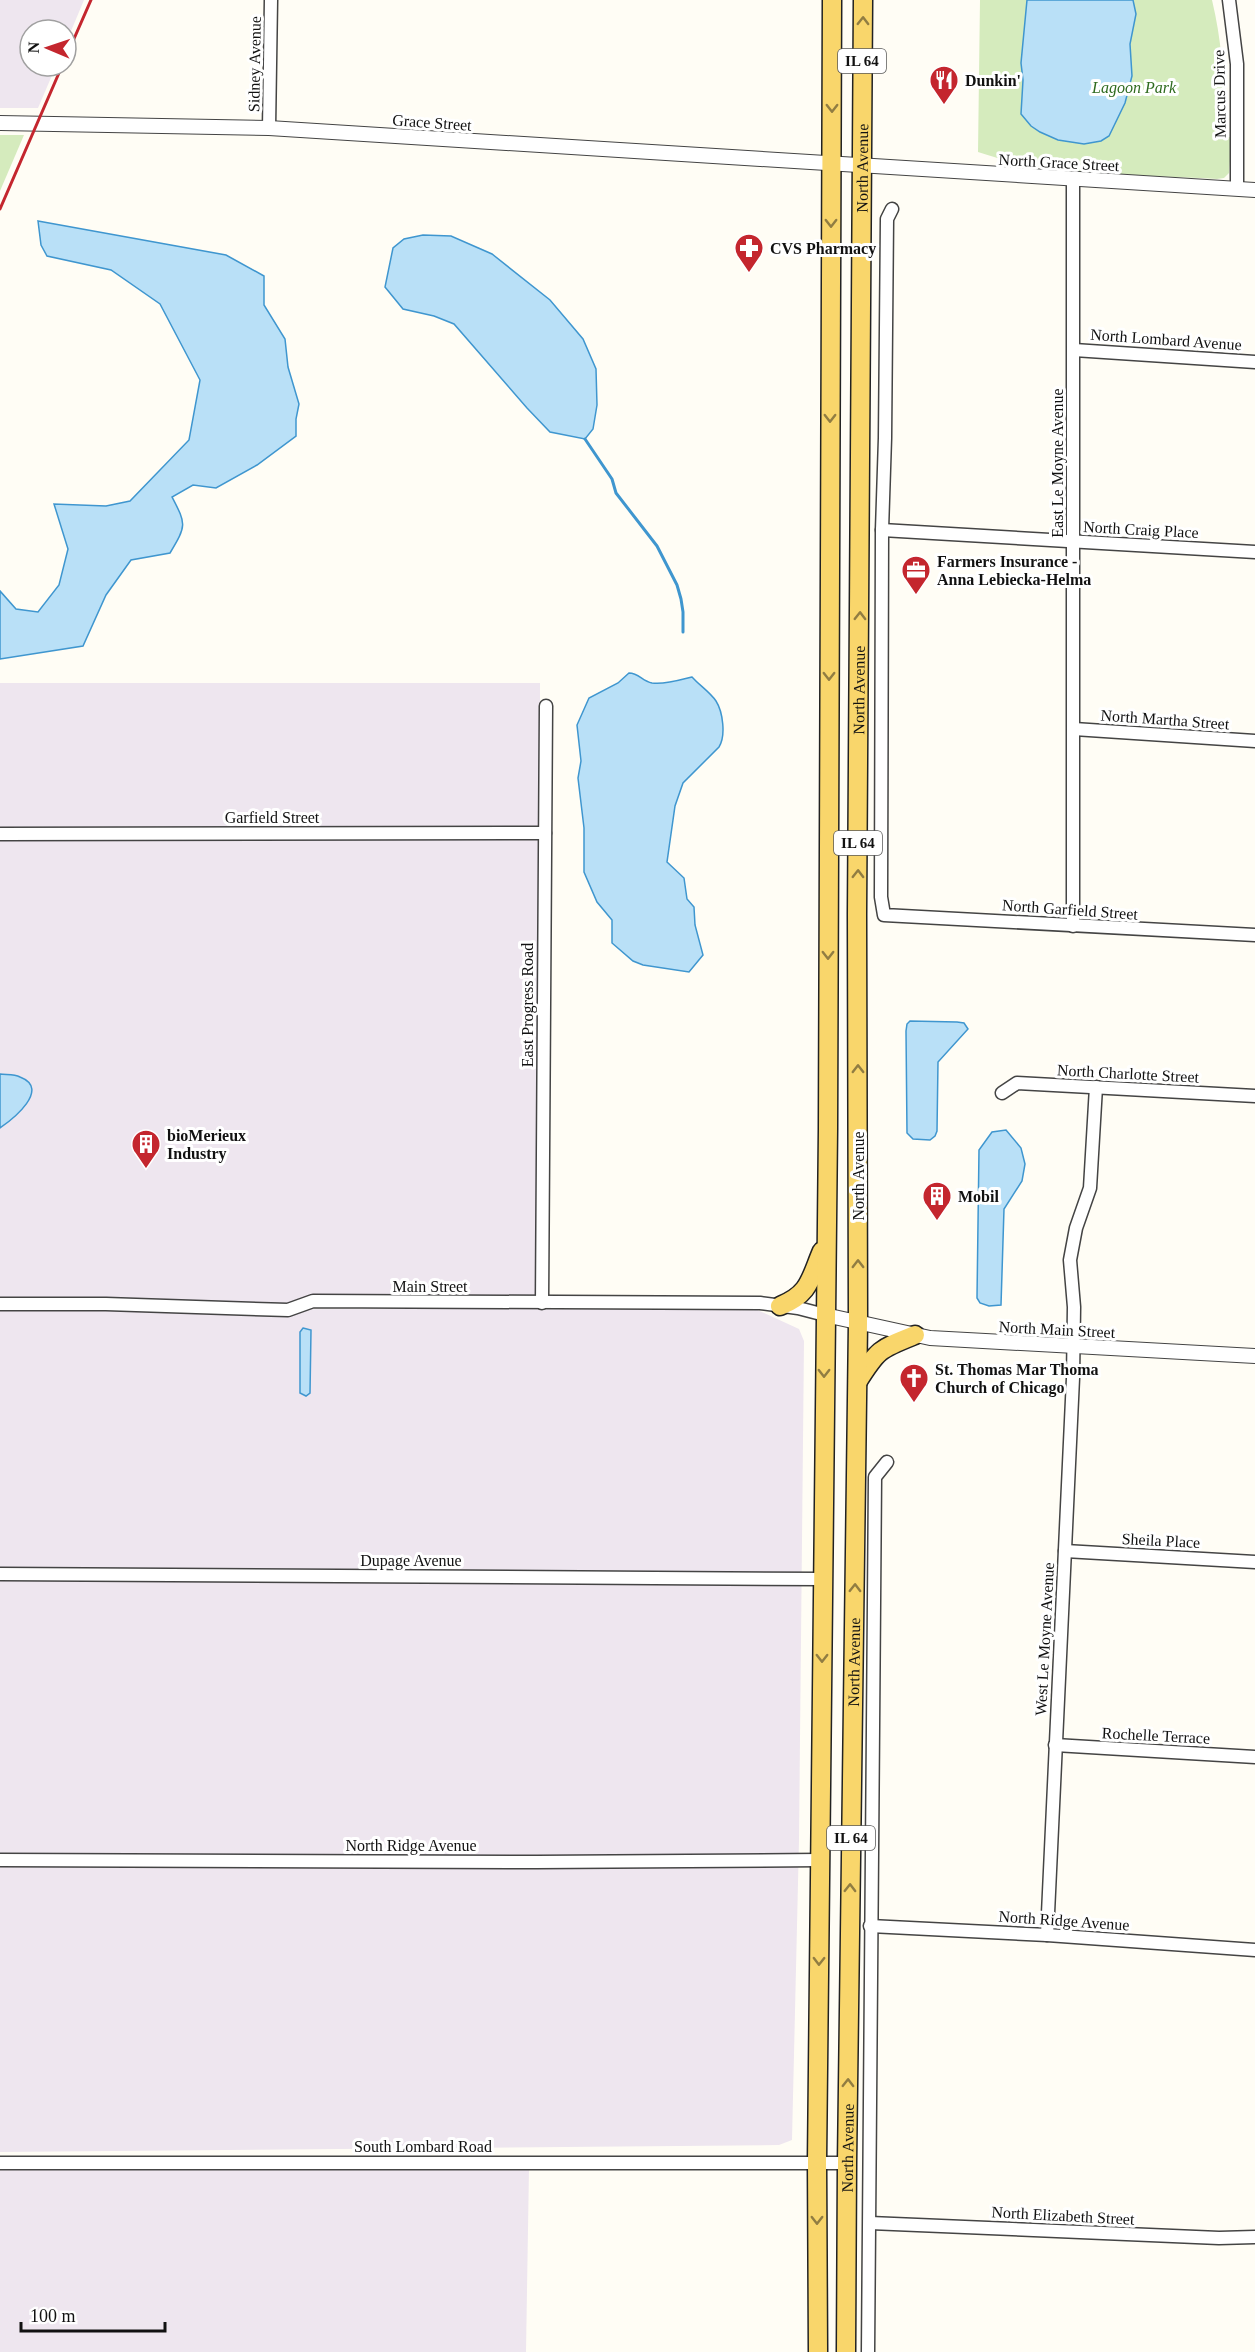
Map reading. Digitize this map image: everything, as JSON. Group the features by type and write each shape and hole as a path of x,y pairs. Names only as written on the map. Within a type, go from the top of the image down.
{"main road":[{"name":"North Avenue","path":"818,2352 817,2162 826,1241 832,0"},
{"name":"North Avenue","path":"846,2352 858,1383 857,914 863,0"},
{"path":"780,1306 795,1300 804,1292 826,1241"},
{"path":"858,1383 873,1356 887,1346 915,1335"}],"street":[{"name":"Sidney Avenue","path":"269,128 271,0"},
{"name":"Marcus Drive","path":"1229,0 1237,64 1237,188"},
{"name":"Grace Street","path":"0,123 269,128 861,166"},
{"name":"North Grace Street","path":"861,166 1255,190"},
{"name":"East Le Moyne Avenue","path":"1072,180 1073,926"},
{"name":"North Avenue","path":"884,915 881,897 882,530 885,438 886,219 892,209"},
{"name":"North Lombard Avenue","path":"1074,350 1255,362"},
{"name":"North Craig Place","path":"882,530 1255,552"},
{"name":"East Progress Road","path":"542,1303 546,706"},
{"name":"North Martha Street","path":"1074,729 1255,741"},
{"name":"Garfield Street","path":"0,834 545,833"},
{"name":"North Garfield Street","path":"884,915 1255,935"},
{"name":"North Charlotte Street","path":"1002,1093 1017,1083 1255,1096"},
{"path":"1074,1346 1074,1307 1070,1260 1076,1228 1090,1188 1096,1087"},
{"name":"Main Street","path":"0,1304 288,1310 313,1301 760,1303 858,1323"},
{"name":"North Main Street","path":"858,1323 930,1338 1255,1356"},
{"name":"West Le Moyne Avenue","path":"1047,1935 1074,1346"},
{"name":"North Avenue","path":"868,2352 875,1477 888,1462"},
{"name":"Sheila Place","path":"1065,1551 1255,1562"},
{"name":"Dupage Avenue","path":"0,1574 822,1579"},
{"name":"Rochelle Terrace","path":"1055,1745 1255,1757"},
{"name":"North Ridge Avenue","path":"0,1860 537,1862 821,1860"},
{"name":"North Ridge Avenue","path":"870,1926 1047,1935 1255,1950"},
{"name":"South Lombard Road","path":"0,2163 847,2163"},
{"name":"North Elizabeth Street","path":"870,2223 1219,2238 1255,2237"}],"shaded area":[{"path":"0,0 84,0 76,18 18,18 18,78 51,78 38,108 0,108"},
{"path":"0,683 540,683 539,1300 284,1306 0,1300"},
{"path":"753,1308 799,1329 804,1341 799,1840 792,2140 779,2145 0,2152 0,1310"},
{"path":"0,2168 529,2168 526,2352 0,2352"}],"green space":[{"name":"Lagoon Park","path":"980,0 1212,0 1219,34 1222,68 1224,137 1232,137 1229,173 1224,178 1217,179 1096,173 1034,166 978,152"},
{"path":"0,135 24,135 0,191"}],"water":[{"path":"1027,0 1133,0 1136,14 1130,44 1132,76 1125,103 1109,136 1101,141 1084,144 1058,140 1031,126 1021,114 1023,80 1021,63"},
{"path":"38,221 226,255 264,276 264,305 285,339 288,367 299,404 296,436 257,465 216,488 193,485 172,497 183,525 170,553 131,560 106,595 83,646 0,659 0,591 16,609 38,612 59,585 68,549 54,504 106,506 130,501 189,440 200,380 160,304 111,270 47,256 41,245"},
{"path":"423,235 451,236 492,254 550,300 583,339 596,369 597,405 593,429 585,439 550,432 454,324 434,316 403,309 385,287 393,248 404,239"},
{"path":"629,673 657,683 692,677 716,701 722,717 723,731 719,747 683,783 675,806 667,862 684,878 687,899 694,907 695,925 703,955 689,972 643,965 633,961 612,943 612,920 597,902 584,872 584,828 578,778 581,761 577,725 589,698 618,683"},
{"path":"910,1021 957,1022 964,1023 968,1029 938,1062 937,1131 930,1140 913,1139 907,1133 906,1031"},
{"path":"0,1074 20,1077 29,1082 32,1089 26,1104 0,1128"},
{"path":"1006,1130 1021,1148 1025,1164 1022,1181 1004,1209 1001,1305 989,1306 980,1303 977,1298 979,1150 992,1132"},
{"path":"303,1328 311,1330 310,1393 306,1396 300,1393 300,1332"}],"waterway":[{"path":"585,439 612,479 616,493 657,546 677,585 683,612 683,632"}],"railway":[{"path":"78,30 91,0"},
{"path":"0,209 57,78"}],"place":[{"name":"Dunkin'","path":"944,106"},
{"name":"CVS Pharmacy","path":"749,274"},
{"name":"Farmers Insurance - Anna Lebiecka-Helma","path":"916,596"},
{"name":"bioMerieux Industry","path":"146,1170"},
{"name":"Mobil","path":"937,1222"},
{"name":"St. Thomas Mar Thoma Church of Chicago","path":"914,1404"}]}
